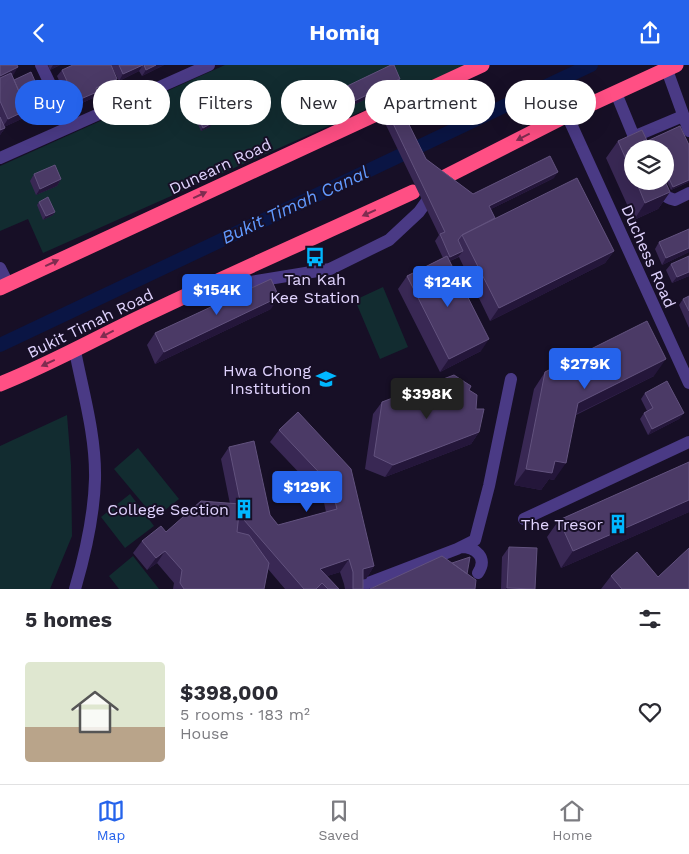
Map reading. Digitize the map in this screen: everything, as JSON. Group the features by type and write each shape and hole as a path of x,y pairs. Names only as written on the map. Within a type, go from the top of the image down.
{"highway":[{"name":"Dunearn Road","path":"4,286 482,65"},
{"path":"596,102 672,67"},
{"path":"444,177 546,125"},
{"name":"Bukit Timah Road","path":"0,384 75,351 194,291 413,193"}],"street":[{"path":"42,65 70,126"},
{"path":"0,158 209,65"},
{"path":"672,67 683,116 689,131"},
{"path":"616,93 635,140"},
{"path":"641,140 683,116"},
{"name":"Duchess Road","path":"571,125 689,383"},
{"path":"194,291 330,269 389,240 419,212 444,177"},
{"path":"658,190 668,198 675,200 689,193"},
{"path":"0,268 4,286"},
{"path":"75,351 92,438 95,479 94,499 86,547 75,589"},
{"path":"354,588 459,548 475,540 511,379"},
{"path":"524,519 689,442"},
{"path":"630,470 633,478 689,452"},
{"path":"452,563 452,559 459,548"},
{"path":"459,548 472,548 480,554 482,564 478,573"}],"green space":[{"path":"225,65 466,65 432,80 365,80 365,110 355,114 355,80 281,80 281,125 331,125 43,253 28,219 0,231 0,166 93,124 170,125 170,90 180,85 180,125 271,125 271,80 192,80"},
{"path":"383,287 408,347 380,359 355,300"},
{"path":"67,415 71,465 72,536 50,589 0,589 0,446"},
{"path":"138,448 179,499 155,518 114,469"},
{"path":"130,494 154,526 125,548 101,517"},
{"path":"133,556 159,589 119,589 109,576"}],"building":[{"path":"0,65 17,65 18,67 0,76"},
{"path":"73,65 111,65 117,79 93,80 93,94 83,98 83,80 67,80 62,70"},
{"path":"119,65 143,65 123,74"},
{"path":"144,65 156,65 146,70"},
{"path":"391,65 394,65 400,79 365,80 365,96 355,101 355,82"},
{"path":"31,72 34,80 15,80 15,82 14,80"},
{"path":"11,73 15,82 15,116 8,119 0,101 0,78"},
{"path":"0,117 5,128 0,130"},
{"path":"394,125 409,125 426,159 473,194 550,156 558,172 489,206 495,218 462,235 458,240 463,251 450,257 440,234 445,232"},
{"path":"680,126 689,145 689,180 674,187 674,140 649,140"},
{"path":"642,130 647,140 624,140 624,155 618,141"},
{"path":"55,165 61,179 40,189 34,174"},
{"path":"577,178 614,251 499,308 462,235"},
{"path":"640,190 669,190 670,192 645,203"},
{"path":"48,197 55,212 46,216 39,202"},
{"path":"689,229 689,248 666,258 659,242"},
{"path":"447,256 489,339 449,359 407,276"},
{"path":"689,256 689,272 677,277 671,264"},
{"path":"271,279 279,297 164,352 155,333"},
{"path":"689,296 689,311 683,299"},
{"path":"647,321 666,359 578,403 566,463 555,461 552,473 526,469 545,372"},
{"path":"454,375 471,386 469,390 477,395 476,409 484,409 479,432 393,465 374,456 382,402"},
{"path":"667,381 684,413 652,429 644,413 653,408 645,393"},
{"name":"College Section","path":"298,412 351,469 374,566 363,569 363,589 353,589 353,572 349,559 320,569 339,589 328,589 322,583 316,589 304,589 244,520 229,447 254,441 270,515 278,525 337,509 331,485 279,430"},
{"name":"The Tresor","path":"689,462 689,500 573,551 559,520"},
{"path":"201,501 240,504 237,532 249,535 269,563 264,589 184,589 180,583 182,570 165,551 156,558 142,541 161,526 166,532"},
{"path":"509,547 537,548 535,589 507,588"},
{"path":"689,548 689,589 622,589 611,576 637,552 658,577"},
{"path":"442,556 476,580 475,589 370,589"},
{"path":"470,557 467,574 452,563"}],"waterway":[{"name":"Bukit Timah Canal","path":"0,345 591,65"}],"place":[{"name":"Tan Kah Kee Station","path":"315,257"},
{"name":"Hwa Chong Institution","path":"326,379"},
{"name":"College Section","path":"244,509"},
{"name":"The Tresor","path":"618,524"}]}
